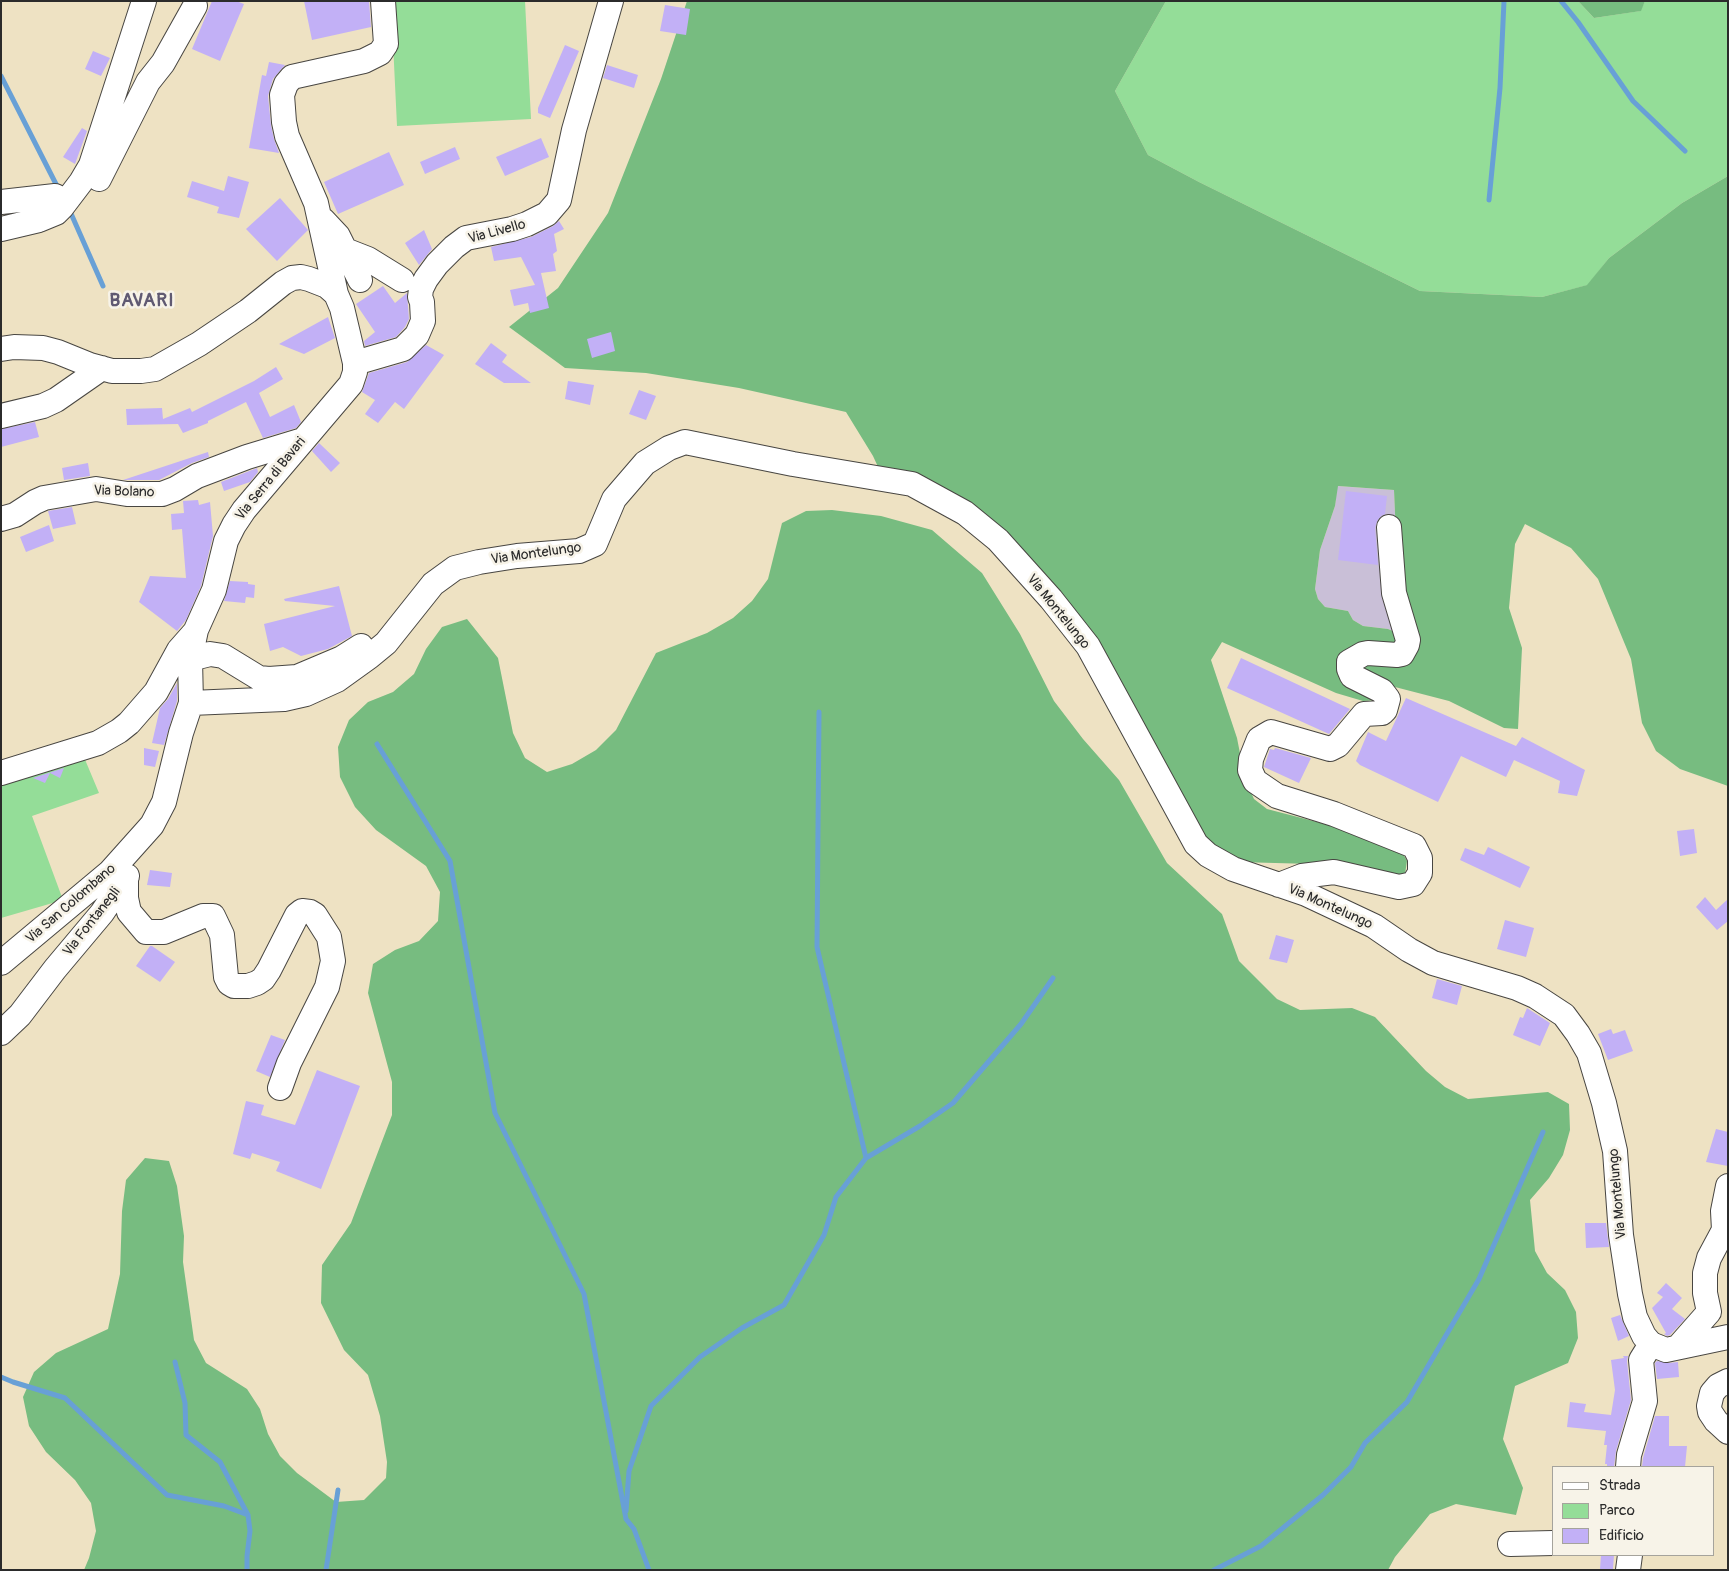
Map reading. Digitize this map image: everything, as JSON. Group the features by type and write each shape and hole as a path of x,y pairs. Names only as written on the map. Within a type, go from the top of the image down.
{"street":[{"path":"1,229 39,220 56,213 81,182 90,165 144,1"},
{"path":"360,280 338,236 319,214 287,136 282,96 288,80 292,77 364,62 380,53 386,44 383,1"},
{"name":"Via Livello","path":"355,363 403,349 417,335 423,321 421,289 426,279 454,247 466,238 482,236 527,224 547,214 559,200 574,130 611,1"},
{"path":"81,182 89,185 97,182 148,82 163,63 195,6"},
{"path":"1,202 55,196 59,198 62,207"},
{"name":"Via Serra di Bavari","path":"191,703 190,659 196,630 214,590 226,541 234,525 244,510 302,440 351,384 355,363 336,294 319,214"},
{"path":"345,250 368,259 402,280"},
{"path":"1,349 14,347 43,348 102,368 127,372 155,369 199,344 292,278 301,277 309,279 328,286 336,294"},
{"path":"1,416 43,406 56,400 102,368"},
{"name":"Via Bolano","path":"1,519 15,515 44,498 96,489 127,494 162,494 197,476 247,457 302,440"},
{"name":"Via Montelungo","path":"191,703 284,699 306,694 337,680 369,658 386,642 433,584 455,568 517,556 579,551 595,544 614,499 645,463 669,448 685,442 792,464 912,484 965,513 998,540 1069,622 1088,646 1196,844 1208,855 1233,868 1306,894 1374,926 1409,950 1433,963 1518,988 1535,996 1564,1015 1589,1053 1604,1103 1615,1150 1621,1235 1630,1294 1635,1317 1644,1336 1651,1344"},
{"path":"1279,884 1302,876 1334,872 1399,887 1412,884 1420,873 1420,858 1414,846 1334,814 1277,796 1255,781 1250,770 1251,759 1258,739 1271,732 1330,749 1338,745 1364,714 1382,713 1386,710 1388,699 1382,690 1352,676 1349,662 1362,654 1368,653 1402,654 1407,645 1408,640 1394,593 1389,527"},
{"path":"190,659 210,654 223,656 259,678 297,677 342,658 359,648 392,618 412,588 427,572 439,568 455,568"},
{"path":"1,772 98,744 119,732 156,692 179,650 196,630"},
{"name":"Via San Colombano","path":"1,964 110,872 152,825 164,802 191,703"},
{"name":"Via Fontanegli","path":"1,1033 20,1015 102,912 162,832 165,816 164,802"},
{"path":"126,879 126,898 129,912 146,932 164,932 203,916 213,916 222,934 226,977 229,983 234,986 248,986 263,979 297,915 302,911 315,915 328,937 333,961 327,987 289,1063 280,1088"},
{"path":"1679,1346 1709,1312 1705,1273 1709,1258 1724,1230 1723,1211 1728,1186"},
{"path":"1628,1466 1630,1450 1645,1401 1641,1360 1651,1344 1666,1350 1728,1337"},
{"path":"1728,1381 1718,1386 1712,1393 1709,1406 1710,1412 1716,1421 1728,1432"},
{"path":"1510,1544 1547,1545 1552,1543"},
{"path":"1628,1570 1630,1556"}],"shaded area":[{"path":"1337,486 1394,490 1398,582 1404,612 1416,639 1415,649 1410,659 1367,662 1354,667 1370,678 1395,687 1380,700 1367,690 1351,685 1343,678 1341,670 1342,659 1349,652 1359,647 1370,645 1391,649 1398,641 1395,632 1388,629 1363,626 1353,620 1348,611 1325,607 1318,599 1315,589 1320,550 1335,506"}],"green space":[{"path":"391,1 525,1 531,119 397,126"},
{"path":"687,1 1166,1 1115,91 1148,155 1420,291 1542,297 1587,285 1609,258 1682,203 1728,176 1728,786 1680,769 1656,751 1642,723 1631,659 1598,579 1571,548 1525,524 1515,544 1509,608 1522,648 1518,729 1504,728 1449,701 1395,687 1370,678 1354,668 1367,662 1410,659 1415,649 1416,639 1404,612 1398,582 1394,490 1338,486 1335,506 1320,550 1315,589 1318,599 1325,607 1348,611 1353,620 1363,626 1388,629 1395,632 1398,641 1391,649 1371,645 1359,647 1349,652 1342,660 1341,670 1343,678 1351,685 1367,690 1380,700 1363,701 1336,693 1222,642 1211,660 1237,738 1245,779 1254,799 1267,809 1367,835 1401,850 1407,861 1405,874 1395,877 1354,867 1238,862 1212,850 1119,680 1053,586 1003,532 974,509 927,484 879,469 846,412 739,388 646,373 565,368 509,327 558,288 608,213 661,79"},
{"path":"1166,1 1578,1 1594,18 1640,11 1645,1 1728,1 1728,176 1682,203 1609,258 1588,285 1542,297 1420,291 1148,155 1115,91"},
{"path":"1578,1 1645,1 1641,11 1594,18"},
{"path":"832,510 881,516 932,530 982,573 1020,634 1054,701 1083,739 1119,780 1167,863 1222,914 1239,961 1277,999 1300,1010 1352,1008 1375,1017 1426,1071 1445,1087 1468,1099 1548,1092 1569,1104 1570,1130 1563,1155 1549,1178 1530,1200 1535,1251 1547,1273 1565,1290 1576,1312 1578,1338 1568,1363 1515,1386 1503,1439 1523,1488 1516,1515 1456,1504 1430,1514 1395,1557 1388,1570 84,1570 96,1531 91,1503 75,1480 46,1452 29,1426 23,1397 34,1372 56,1353 108,1329 120,1274 122,1211 126,1180 145,1158 169,1161 177,1186 184,1236 183,1262 194,1340 206,1363 247,1389 260,1409 268,1434 280,1456 297,1473 336,1502 364,1500 386,1478 387,1462 380,1416 368,1375 344,1350 321,1303 322,1265 351,1223 392,1115 392,1082 368,993 373,964 395,950 419,941 438,921 440,892 426,866 376,830 355,807 340,777 338,747 349,720 368,702 393,692 414,674 426,649 442,627 467,619 498,658 513,733 525,758 547,772 572,764 596,750 616,730 656,653 707,633 733,618 752,601 768,579 782,523 806,511"},
{"path":"81,750 99,793 32,816 63,900 1,918 1,777"}],"building":[{"path":"212,1 236,1 244,4 220,61 192,49"},
{"path":"304,1 369,1 371,27 312,40"},
{"path":"665,5 690,9 686,35 660,31"},
{"path":"565,45 579,51 550,118 538,113 538,108"},
{"path":"93,51 110,58 101,76 85,69"},
{"path":"269,62 285,65 273,79 268,96 271,125 279,153 249,148 262,75 266,76"},
{"path":"607,65 638,75 634,88 603,78"},
{"path":"82,128 87,131 75,164 63,157"},
{"path":"541,138 549,157 505,176 496,157"},
{"path":"455,147 460,159 425,174 420,162"},
{"path":"389,152 404,185 338,214 324,182"},
{"path":"228,176 249,182 239,218 217,213 219,207 187,197 192,181 224,191"},
{"path":"280,198 308,230 277,261 246,229"},
{"path":"559,221 564,229 554,234 557,251 553,254 556,271 541,273 549,308 530,313 528,303 514,306 510,290 535,285 521,257 494,261 491,247 531,237"},
{"path":"424,230 432,249 419,265 405,243"},
{"path":"383,286 395,303 407,293 409,319 396,337 365,346 364,341 375,332 356,304"},
{"path":"328,317 335,338 304,354 279,344"},
{"path":"611,332 615,351 592,358 587,339"},
{"path":"491,343 507,355 502,362 531,383 504,383 475,364"},
{"path":"426,345 444,355 404,409 395,402 378,423 365,414 375,400 362,392 369,373 407,362"},
{"path":"276,367 283,379 259,393 270,417 294,405 301,422 296,428 263,438 246,402 208,421 208,423 183,433 178,424 127,425 126,409 162,408 163,419 190,408 192,412 254,381"},
{"path":"568,381 594,385 590,405 565,399"},
{"path":"639,390 656,396 646,420 629,414"},
{"path":"35,422 39,437 1,447 1,429"},
{"path":"319,443 340,463 331,472 312,451"},
{"path":"208,452 209,457 192,463 159,480 123,480"},
{"path":"88,463 90,476 64,480 62,468"},
{"path":"257,468 258,472 250,482 224,491 221,482"},
{"path":"1346,491 1387,496 1385,514 1377,521 1375,528 1378,565 1338,560"},
{"path":"198,500 199,505 210,502 213,536 201,586 186,620 177,631 139,602 150,576 186,578 182,529 172,530 171,514 184,513 183,501"},
{"path":"72,507 76,524 53,529 48,511"},
{"path":"49,525 54,541 26,552 20,537"},
{"path":"230,581 248,582 248,584 255,585 254,598 246,597 245,603 224,601"},
{"path":"339,586 352,636 328,649 301,656 283,647 270,651 264,624 335,606 285,601 284,599"},
{"path":"1241,658 1350,709 1329,734 1227,688"},
{"path":"177,683 177,701 164,745 152,743 160,708 168,699"},
{"path":"1406,698 1516,746 1522,737 1585,770 1577,796 1558,793 1560,781 1514,760 1506,777 1461,756 1438,802 1360,765 1356,761 1368,732 1386,741"},
{"path":"144,748 159,751 155,767 144,765"},
{"path":"1275,748 1311,758 1299,783 1264,767 1270,749 1274,750"},
{"path":"64,768 60,778 50,773 45,783 33,778"},
{"path":"1694,829 1697,853 1680,856 1677,831"},
{"path":"1488,847 1530,867 1520,888 1460,860 1465,848 1484,855"},
{"path":"150,870 172,873 170,887 147,885"},
{"path":"1705,897 1716,910 1728,899 1728,921 1717,930 1696,907"},
{"path":"1505,920 1534,928 1526,957 1497,949"},
{"path":"1276,935 1294,940 1287,963 1269,959"},
{"path":"150,946 175,962 160,982 136,966"},
{"path":"1437,979 1462,986 1457,1005 1432,998"},
{"path":"1527,1008 1550,1023 1540,1046 1513,1035 1520,1017 1523,1018"},
{"path":"1611,1029 1613,1034 1625,1030 1633,1051 1608,1060 1598,1034"},
{"path":"271,1035 285,1040 270,1077 256,1071"},
{"path":"317,1070 360,1086 321,1189 276,1171 280,1162 252,1153 250,1159 233,1154 246,1101 264,1105 261,1115 295,1125"},
{"path":"1716,1129 1728,1132 1728,1166 1706,1162"},
{"path":"1585,1223 1606,1223 1609,1247 1586,1248"},
{"path":"1666,1283 1682,1298 1672,1309 1685,1319 1667,1336 1664,1334 1666,1333 1652,1308 1663,1297 1657,1293"},
{"path":"1620,1315 1629,1336 1618,1341 1611,1318"},
{"path":"1623,1356 1628,1356 1631,1400 1616,1451 1614,1466 1607,1466 1605,1464 1607,1445 1604,1445 1606,1431 1567,1427 1570,1402 1586,1404 1584,1412 1611,1415 1615,1390 1611,1360 1624,1358"},
{"path":"1657,1361 1678,1362 1679,1377 1657,1379 1655,1363"},
{"path":"1655,1416 1669,1416 1669,1446 1687,1446 1685,1466 1642,1466"},
{"path":"1601,1556 1614,1556 1613,1569 1600,1569"}],"waterway":[{"path":"1489,200 1500,88 1504,1"},
{"path":"1561,1 1578,22 1633,101 1685,151"},
{"path":"1,76 59,190"},
{"path":"69,209 103,286"},
{"path":"819,712 817,947 866,1158"},
{"path":"377,744 450,861 495,1113 584,1294 626,1519 634,1529 649,1570"},
{"path":"626,1511 629,1471 651,1406 700,1357 742,1328 784,1305 824,1235 836,1197 866,1158 920,1126 953,1103 1021,1024 1053,978"},
{"path":"1214,1570 1261,1546 1323,1495 1351,1467 1365,1443 1407,1402 1479,1279 1543,1132"},
{"path":"175,1362 185,1403 186,1435 220,1462 248,1515 250,1531 247,1570"},
{"path":"1,1377 65,1398 167,1495 224,1506 248,1515"},
{"path":"326,1570 338,1490"}],"district":[{"name":"BAVARI","path":"142,301"}]}
